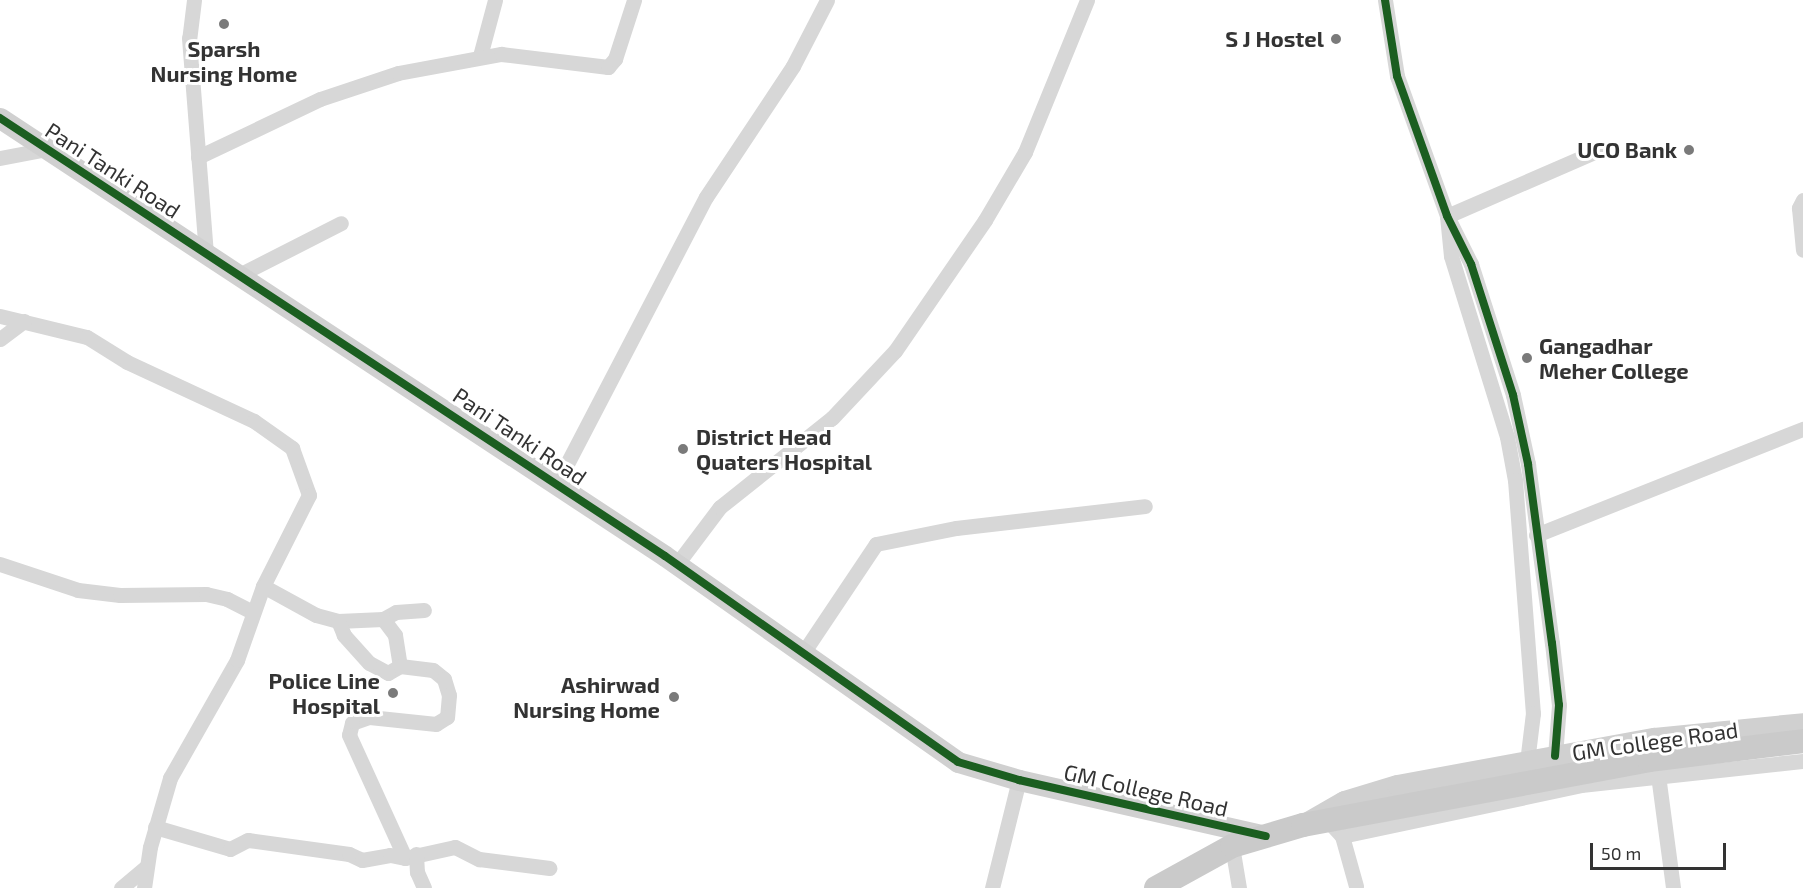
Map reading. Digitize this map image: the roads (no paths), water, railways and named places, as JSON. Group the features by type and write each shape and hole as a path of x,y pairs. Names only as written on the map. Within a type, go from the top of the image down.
{"main road":[{"path":"1156,888 1232,846 1303,825 1336,826 1649,760 1803,741"}],"street":[{"path":"194,0 189,38 206,252"},
{"path":"480,56 495,0"},
{"path":"198,157 320,99 398,73 480,56 501,54 608,67 615,59 634,0"},
{"path":"557,483 706,196 793,66 827,0"},
{"path":"677,564 720,507 832,418 895,351 985,220 1025,153 1087,0"},
{"path":"1385,0 1397,76 1447,216 1471,264 1510,384 1528,464 1559,705 1555,756"},
{"name":"Pani Tanki Road","path":"0,118 557,483 677,564 958,762 1018,780"},
{"path":"0,158 47,148"},
{"path":"1447,216 1599,150"},
{"path":"1803,200 1799,208 1803,250"},
{"path":"1447,216 1451,256 1504,426 1515,480 1533,713 1527,762"},
{"path":"241,274 341,223"},
{"path":"0,316 87,337 128,362 254,421 292,448 309,495 251,611 237,660 170,778 155,827 144,888"},
{"path":"0,339 24,321"},
{"path":"1536,535 1803,429"},
{"path":"803,653 876,544 956,528 1145,506"},
{"path":"0,564 78,590 120,595 206,594 227,599 251,611"},
{"path":"263,586 316,615 338,621 383,619 396,612 424,610"},
{"path":"383,619 395,634 400,666"},
{"path":"338,621 344,635 369,663 388,674 400,666 433,670 444,679 449,695 447,717 436,724 369,717 352,723 349,735 411,856 424,888"},
{"name":"GM College Road","path":"1303,825 1344,801 1397,785 1703,731 1803,723"},
{"path":"1356,886 1336,826 1581,785 1803,760"},
{"path":"1658,776 1673,888"},
{"path":"992,888 1018,780"},
{"name":"GM College Road","path":"1018,780 1266,836"},
{"path":"155,827 230,849 248,840 349,854 362,860 390,855 411,856 454,847 479,859 549,868"},
{"path":"1232,846 1239,888"},
{"path":"121,888 146,867"}],"place":[{"name":"Sparsh Nursing Home","path":"224,24"},
{"name":"S J Hostel","path":"1336,39"},
{"name":"UCO Bank","path":"1689,150"},
{"name":"Gangadhar Meher College","path":"1527,358"},
{"name":"District Head Quaters Hospital","path":"683,449"},
{"name":"Police Line Hospital","path":"393,693"},
{"name":"Ashirwad Nursing Home","path":"674,697"}]}
